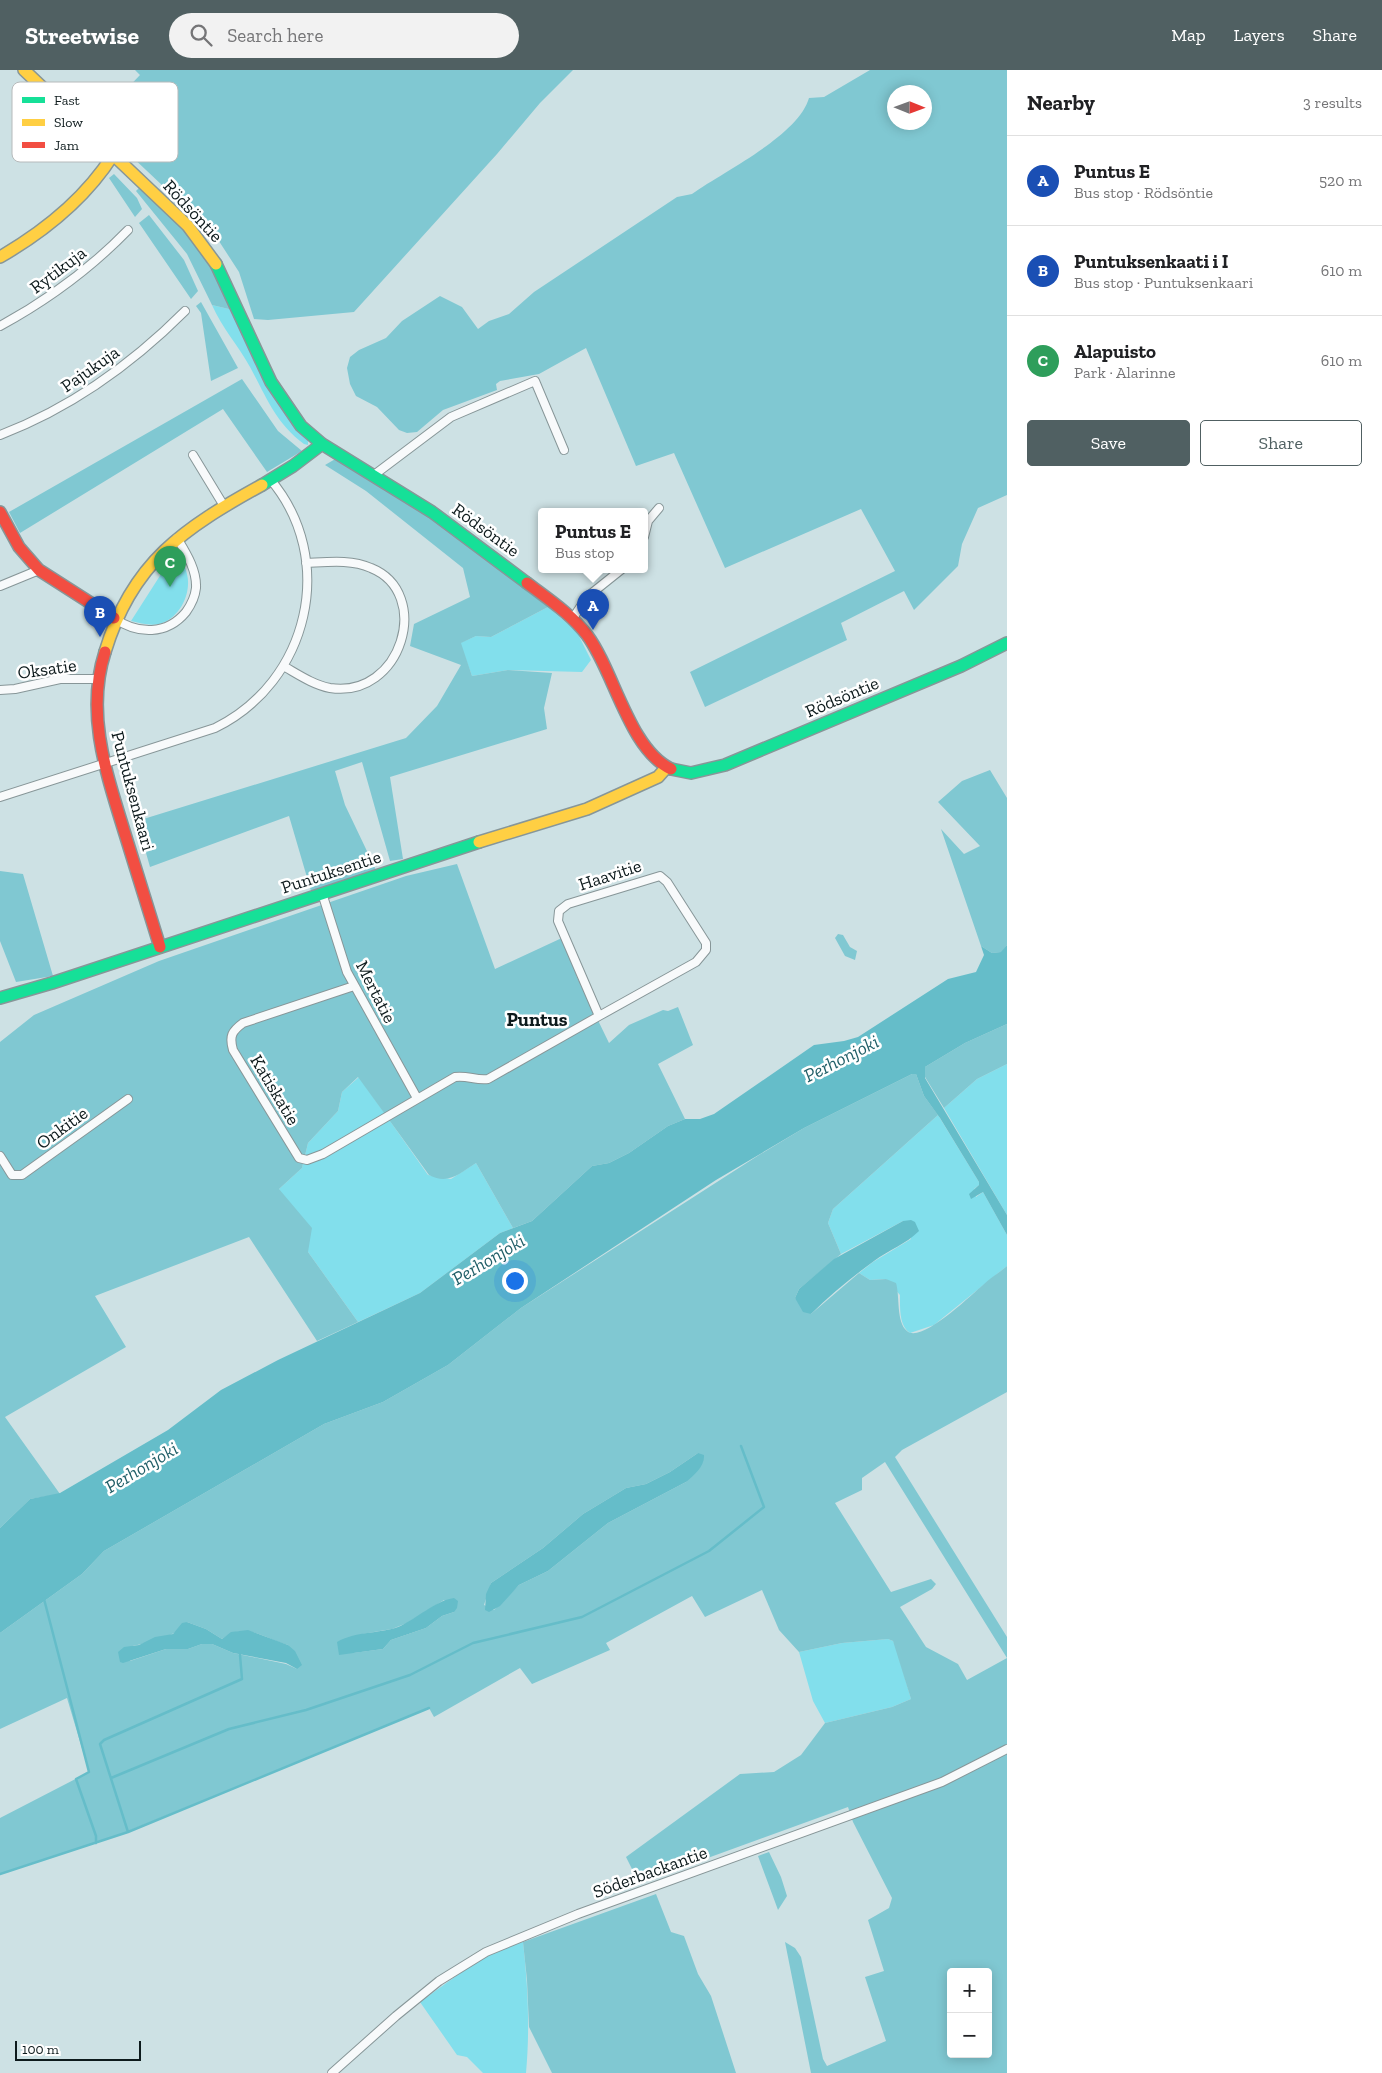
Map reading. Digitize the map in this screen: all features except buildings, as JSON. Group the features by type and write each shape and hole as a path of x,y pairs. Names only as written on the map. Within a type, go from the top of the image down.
{"street":[{"name":"Rödsöntie","path":"24,70 37,82"},
{"path":"0,257 18,246 66,208 98,177 109,162"},
{"name":"Rödsöntie","path":"121,162 188,226 207,249 224,277 271,382 301,426 322,444 432,512 573,618 588,636 641,740 666,768 691,773 725,765 960,666 1007,643"},
{"name":"Rytikuja","path":"0,326 51,296 104,255 128,230"},
{"name":"Pajukuja","path":"0,435 38,419 79,397 128,362 185,311"},
{"path":"374,475 451,417 535,381 564,450"},
{"name":"Puntuksenkaari","path":"160,947 103,763 97,723 98,679 114,618 152,562 177,538 322,444"},
{"path":"193,455 224,506"},
{"path":"0,797 103,763 196,736 232,720 260,696 285,667 304,613 306,563 298,527 290,509 270,478"},
{"path":"648,520 659,508"},
{"path":"0,512 19,547 39,570 134,629 160,629 175,624 190,607 194,596 195,579 189,559 177,538"},
{"path":"285,667 316,684 328,688 348,688 363,684 386,670 396,657 401,644 403,609 395,590 383,575 373,568 360,564 306,563"},
{"path":"0,586 39,570"},
{"path":"573,618 587,597 617,573"},
{"name":"Oksatie","path":"0,690 16,689 60,679 98,679"},
{"name":"Puntuksentie","path":"0,998 586,809 658,777 666,768"},
{"name":"Haavitie","path":"418,1098 455,1076 467,1075 482,1080 488,1079 696,962 706,950 706,943 667,882 660,876 568,904 559,911 558,921 599,1016"},
{"name":"Mertatie","path":"322,894 347,972 418,1098"},
{"name":"Katiskatie","path":"354,986 243,1023 233,1031 230,1038 234,1050 299,1158 307,1160 323,1154 418,1098"},
{"name":"Onkitie","path":"0,1156 12,1174 22,1175 128,1099"},
{"name":"Söderbackantie","path":"332,2073 439,1981 486,1952 587,1911 942,1782 1007,1749"}],"shaded area":[{"path":"135,70 573,70 540,103 497,154 354,312 268,320 254,319 239,272 215,235 137,162 178,162 178,82 133,82 140,75"},
{"path":"870,70 1007,70 1007,495 978,508 962,544 958,566 914,610 904,591 841,623 847,640 705,707 690,672 895,571 861,509 725,568 674,453 636,466 586,348 539,374 500,381 496,384 497,390 443,410 417,432 407,433 399,430 377,407 356,396 350,384 347,368 350,357 359,350 386,338 402,321 440,296 462,307 478,329 489,321 509,314 534,292 677,197 692,194 758,152 791,126 802,112 809,98 824,97"},
{"path":"114,174 137,198 142,209 135,217 109,178"},
{"path":"140,187 184,229 204,253 233,310 212,305 187,254 136,191"},
{"path":"149,215 184,260 198,291 191,299 139,223"},
{"path":"201,302 238,368 211,381 201,313 196,306"},
{"path":"212,305 233,310 264,378 295,424 308,438 308,445 294,436 279,418"},
{"path":"242,379 278,431 302,451 267,472 223,409 20,533 9,512"},
{"path":"337,458 419,509 478,551 548,607 491,637 476,636 461,643 472,676 508,670 552,673 544,708 547,729 390,777 403,859 390,861 362,762 335,771 345,805 376,870 311,891 289,816 150,867 137,821 406,738 437,706 461,665 410,646 414,624 470,597 463,568 366,491 325,465"},
{"path":"180,555 188,581 188,588 181,608 171,618 156,625 131,621 163,571"},
{"path":"548,607 577,632 591,660 582,672 508,670 472,676 460,643 476,636 491,637"},
{"path":"990,770 1007,798 1007,945 1002,952 992,953 981,946 941,829 964,854 980,846 938,802 962,781"},
{"path":"457,864 495,969 564,937 575,963 576,975 609,1043 629,1025 663,1010 668,1011 678,1007 693,1045 658,1064 685,1119 668,1126 629,1153 609,1163 592,1166 532,1221 513,1228 476,1163 453,1177 442,1179 429,1175 358,1077 342,1092 338,1111 308,1143 302,1168 279,1189 312,1228 308,1252 358,1322 317,1341 249,1237 95,1296 126,1347 5,1417 60,1494 30,1499 0,1528 0,1042 34,1015 159,961 406,876"},
{"path":"0,871 23,874 53,976 16,982 0,941"},
{"path":"838,934 843,935 850,947 857,951 855,960 845,956 835,938"},
{"path":"1007,1024 1007,1064 977,1079 944,1108 925,1077 925,1067 965,1043"},
{"path":"1007,1064 1007,1215 944,1108 977,1079"},
{"path":"912,1074 916,1074 924,1096 938,1115 833,1209 828,1223 841,1254 799,1289 795,1298 811,1314 859,1273 870,1280 886,1279 896,1283 901,1322 907,1331 914,1333 923,1331 946,1317 1007,1266 1007,1392 902,1450 895,1457 1007,1637 1007,1658 1007,2073 811,2073 785,1942 795,1948 801,1957 823,2059 827,2066 886,2041 865,1977 884,1971 868,1920 889,1908 892,1898 853,1822 848,1807 639,1883 626,1857 740,1774 774,1772 801,1755 825,1723 892,1707 911,1699 893,1641 888,1639 842,1643 799,1652 779,1630 762,1590 705,1617 692,1596 606,1643 610,1650 532,1684 520,1668 434,1717 429,1708 111,1838 0,1874 0,1818 89,1772 67,1698 0,1729 0,1633 82,1574 104,1551 324,1424 383,1402 448,1365 521,1308 804,1128","holes":["698,1453 686,1482 608,1523 548,1571 519,1585 494,1610 484,1605 491,1583 543,1548 583,1514 626,1488 646,1484 670,1472","885,1462 1007,1658 967,1680 958,1664 926,1647 900,1607 932,1589 936,1584 931,1579 891,1592 835,1503 862,1490 862,1478","444,1600 454,1612 442,1616 426,1628 391,1640 383,1649 353,1653 362,1634 392,1629 407,1623","187,1622 206,1629 222,1639 239,1631 247,1631 288,1645 297,1669 286,1664 233,1653 212,1644 202,1644 188,1649 166,1649 130,1661 131,1646 166,1637 176,1632"]},
{"path":"359,1077 428,1175 451,1179 476,1163 513,1228 500,1233 420,1293 358,1322 308,1252 279,1189 302,1168 308,1143 338,1111 342,1092"},
{"path":"938,1115 979,1182 979,1185 974,1189 976,1197 983,1192 1007,1235 1007,1266 934,1325 910,1333 906,1330 902,1321 900,1295 886,1279 870,1280 859,1273 873,1262 911,1239 903,1221 841,1254 828,1223 833,1209"},
{"path":"888,1639 893,1641 896,1647 911,1699 892,1707 825,1723 813,1701 799,1652 842,1643"},
{"path":"769,1852 781,1877 787,1896 778,1910 758,1856"},
{"path":"656,1894 671,1932 684,1936 698,1974 711,1996 736,2073 552,2073 529,2027 523,1942"},
{"path":"523,1942 528,2008 526,2073 483,2073 467,2057 457,2055 420,2002 456,1976 495,1952"}],"water":[{"name":"Perhonjoki","path":"1007,945 1007,1024 965,1043 925,1067 925,1078 1007,1215 1007,1235 983,1192 971,1199 969,1194 979,1185 979,1182 940,1118 924,1096 916,1074 912,1074 804,1128 716,1180 521,1308 448,1365 383,1402 324,1424 104,1551 82,1574 0,1633 0,1528 30,1499 60,1493 168,1430 221,1390 278,1360 420,1293 500,1233 532,1221 592,1166 609,1163 629,1153 668,1126 685,1119 700,1119 714,1114 814,1045 858,1037 948,979 976,972 984,955 981,946 992,953 1001,952"},
{"path":"911,1220 915,1222 919,1231 914,1236 866,1267 833,1293 811,1314 803,1312 795,1298 799,1289 834,1259 903,1221"},
{"path":"698,1453 704,1455 703,1463 686,1482 608,1523 548,1571 519,1585 500,1606 489,1612 485,1610 486,1594 491,1583 543,1548 583,1514 626,1488 646,1484 670,1472"},
{"path":"454,1598 458,1601 454,1612 442,1616 426,1628 391,1640 383,1649 339,1655 337,1642 344,1638 398,1627 433,1606"},
{"path":"187,1622 206,1629 222,1639 231,1632 248,1630 288,1645 295,1651 302,1665 297,1669 286,1663 233,1653 212,1644 202,1644 188,1649 166,1649 123,1663 120,1662 118,1652 124,1647 139,1645 155,1637 173,1634 182,1623"}],"waterway":[{"path":"111,1778 229,1729 306,1710 410,1675 473,1643 582,1617 709,1551 764,1507 741,1446"},
{"path":"44,1599 89,1772 76,1779 96,1836 96,1843"},
{"path":"128,1832 100,1744 104,1740 242,1679 240,1655"},
{"path":"0,1874 128,1832 429,1708"}],"traffic: fast":[{"path":"216,264 271,382 301,426 322,444 432,512 527,583"},
{"path":"262,485 293,466 322,444"},
{"path":"671,769 691,773 725,765 961,666 1007,643"},
{"path":"0,998 52,983 479,842"}],"traffic: slow":[{"path":"24,70 37,82"},
{"path":"0,257 33,236 63,213 90,186 108,162"},
{"path":"121,162 188,226 216,264"},
{"path":"105,652 116,621 130,594 146,571 164,551 208,517 262,485"},
{"path":"479,842 587,809 658,777 666,768"}],"traffic: jam":[{"path":"0,512 19,547 39,570 114,618"},
{"path":"527,583 581,627 597,650 623,708 644,745 656,759 671,769"},
{"path":"105,652 99,675 97,698 98,721 105,767 160,947"}],"place":[{"name":"Alapuisto","path":"170,587"},
{"name":"Puntus E","path":"593,630"},
{"name":"Puntuksenkaati i I","path":"100,637"}],"district":[{"name":"Puntus","path":"537,1019"}]}
